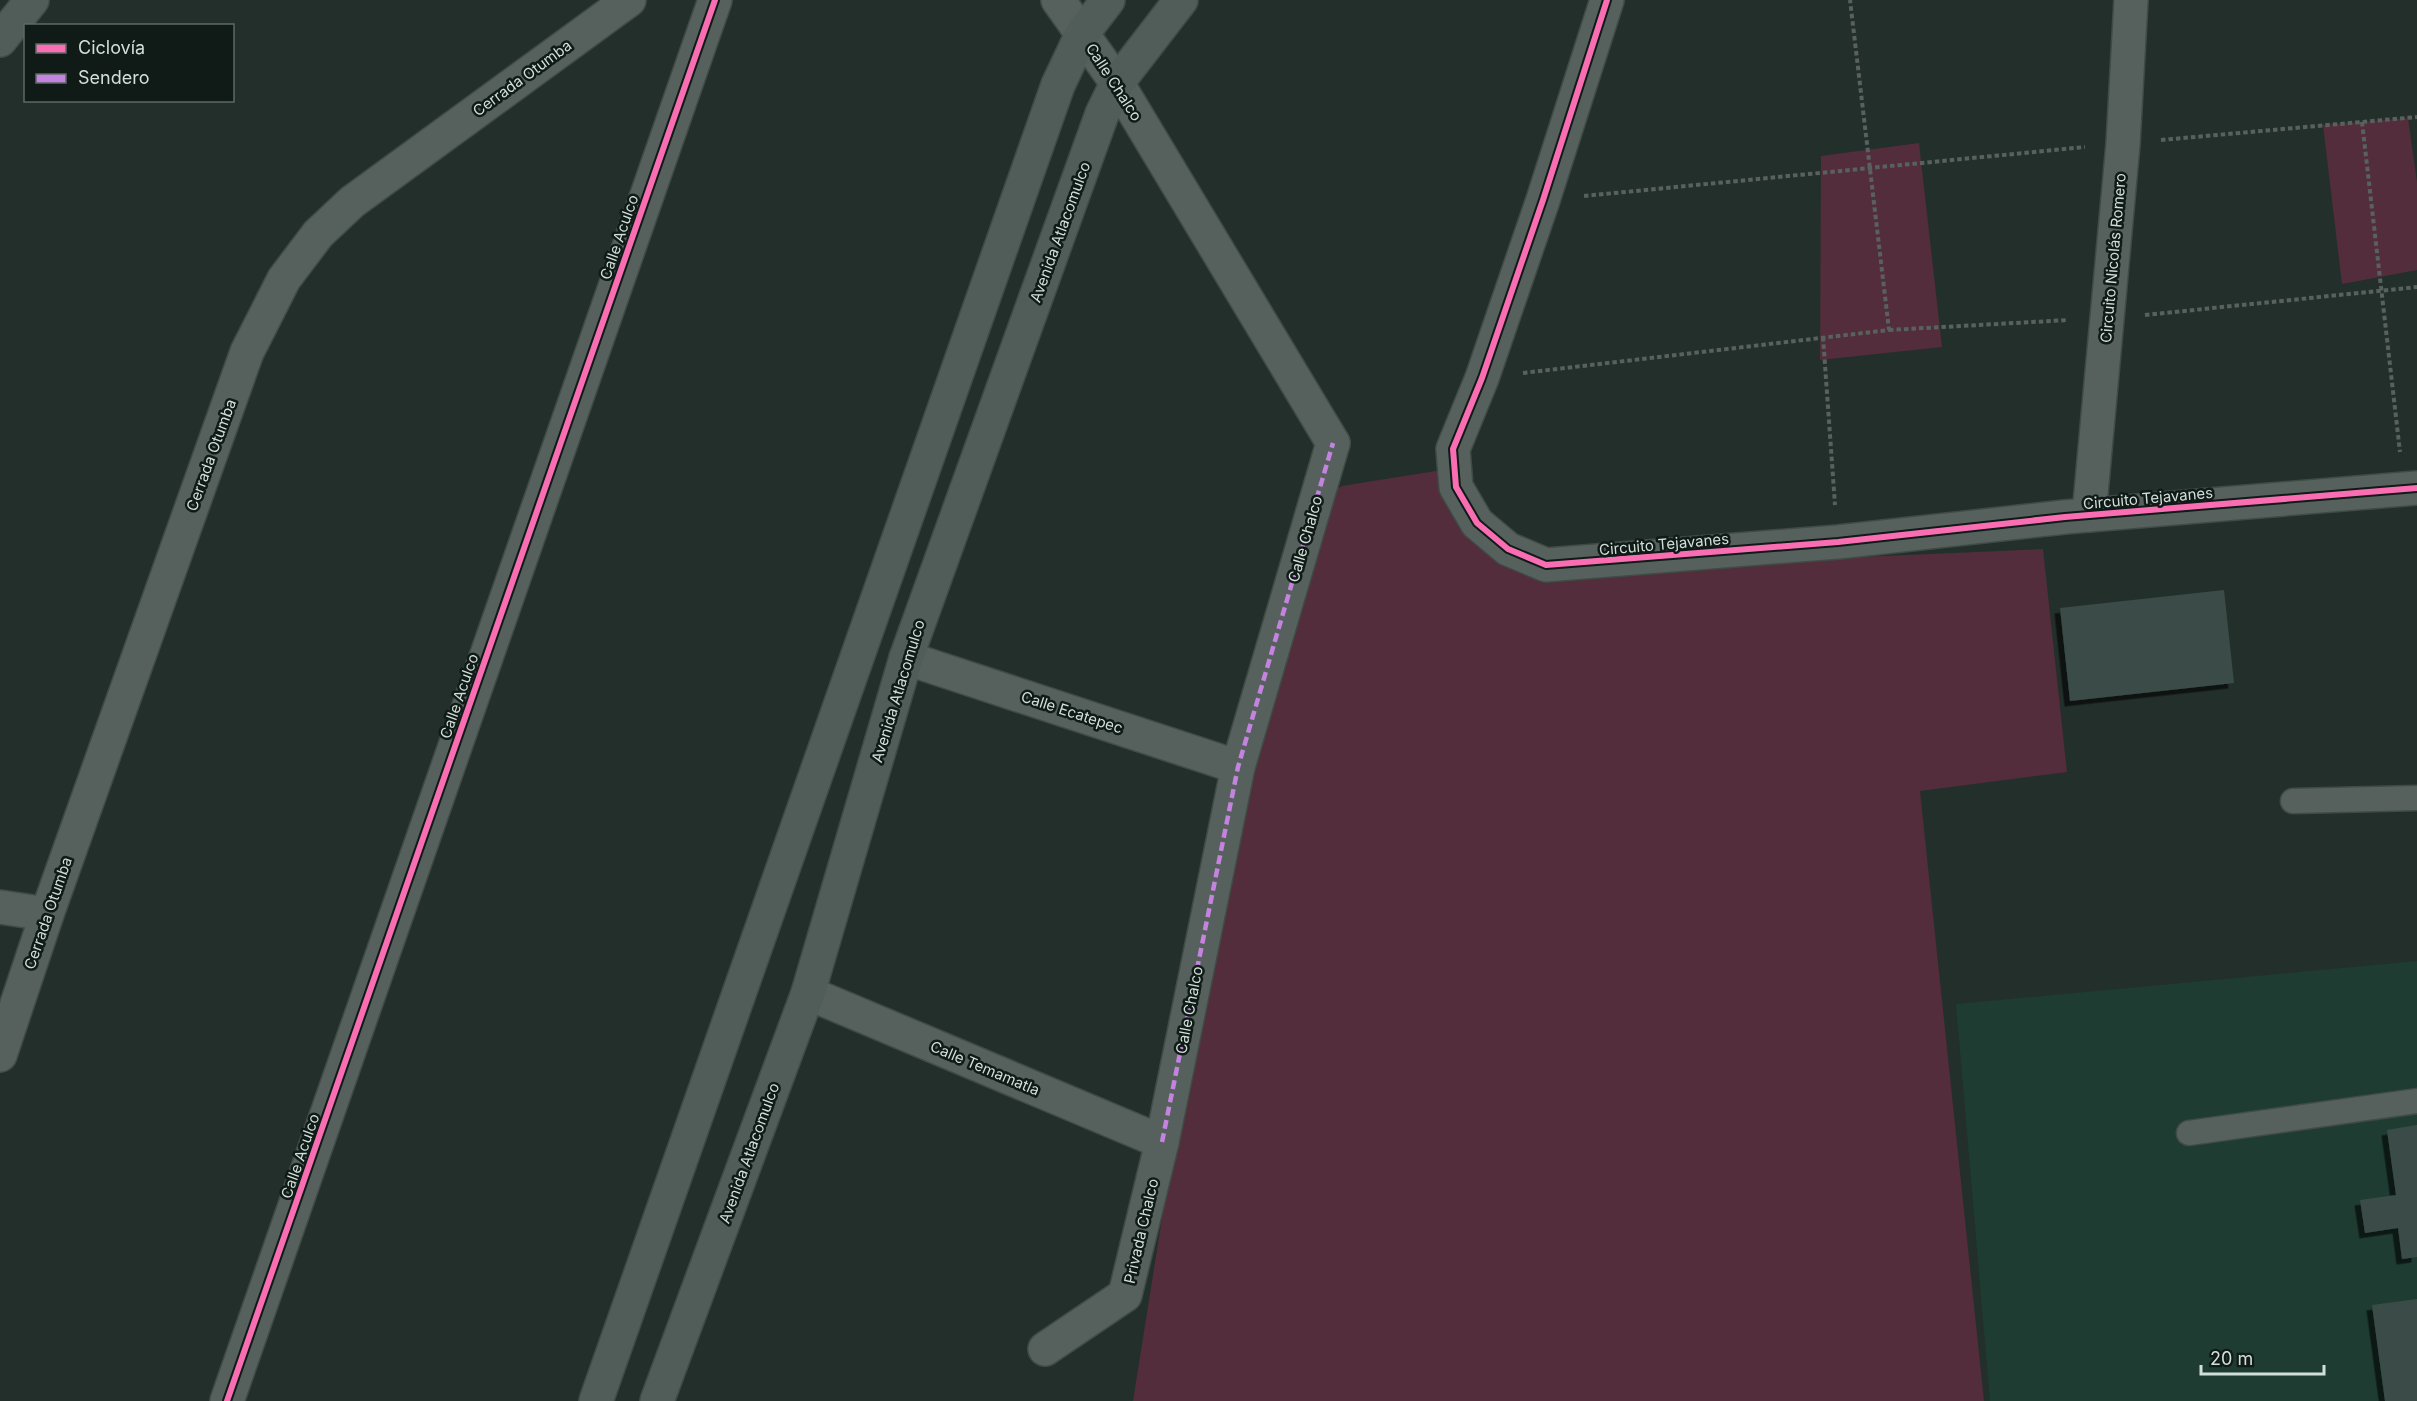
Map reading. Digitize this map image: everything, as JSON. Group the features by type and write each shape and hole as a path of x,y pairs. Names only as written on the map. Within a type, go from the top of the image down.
{"main road":[{"path":"0,40 32,0"},
{"path":"598,1400 1058,85 1082,33 1108,0"},
{"name":"Avenida Atlacomulco","path":"657,1401 808,993 906,658 1102,114 1117,83 1181,0"}],"street":[{"name":"Cerrada Otumba","path":"0,1055 47,915 247,352 284,279 318,234 352,202 629,0"},
{"name":"Calle Aculco","path":"227,1401 715,0"},
{"name":"Calle Chalco","path":"1058,0 1117,83 1333,443 1238,767 1162,1142"},
{"name":"Circuito Tejavanes","path":"1607,0 1543,200 1482,378 1453,449 1456,487 1477,523 1508,549 1546,565 1838,542 2089,515 2410,489"},
{"name":"Circuito Nicolás Romero","path":"2089,515 2123,144 2130,0"},
{"name":"Calle Ecatepec","path":"906,658 1238,767"},
{"path":"0,907 47,915"},
{"name":"Calle Temamatla","path":"808,993 1162,1142"},
{"name":"Privada Chalco","path":"1045,1349 1125,1295 1162,1142"}],"lane":[{"path":"2293,801 2417,798"},
{"path":"2189,1133 2417,1101"}],"path":[{"path":"1850,0 1889,330"},
{"path":"1543,200 2417,117"},
{"path":"2362,122 2410,489"},
{"path":"1482,378 1889,330 2107,318 2417,287"},
{"path":"1823,338 1838,542"}],"shaded area":[{"path":"2408,118 2417,182 2417,270 2342,284 2323,125"},
{"path":"1919,143 1942,347 1820,360 1821,156"},
{"path":"1442,470 1541,577 1837,558 2043,549 2067,772 1920,791 1984,1401 1133,1401 1173,1149 1247,766 1321,497 1342,486"},
{"path":"2417,961 2417,1401 1990,1401 1956,1004"}],"building":[{"path":"2224,590 2234,683 2070,701 2060,608"},
{"path":"2417,1125 2417,1257 2402,1259 2398,1228 2365,1233 2360,1200 2396,1195 2387,1130"},
{"path":"2417,1299 2417,1401 2385,1401 2372,1305"}],"marked path":[{"path":"1162,1142 1238,767 1333,443"}],"cycle path":[{"path":"227,1401 715,0"},
{"path":"1607,0 1543,200 1482,378 1453,449 1456,487 1477,523 1508,549 1546,565 1838,542 2065,517 2417,488"}]}
